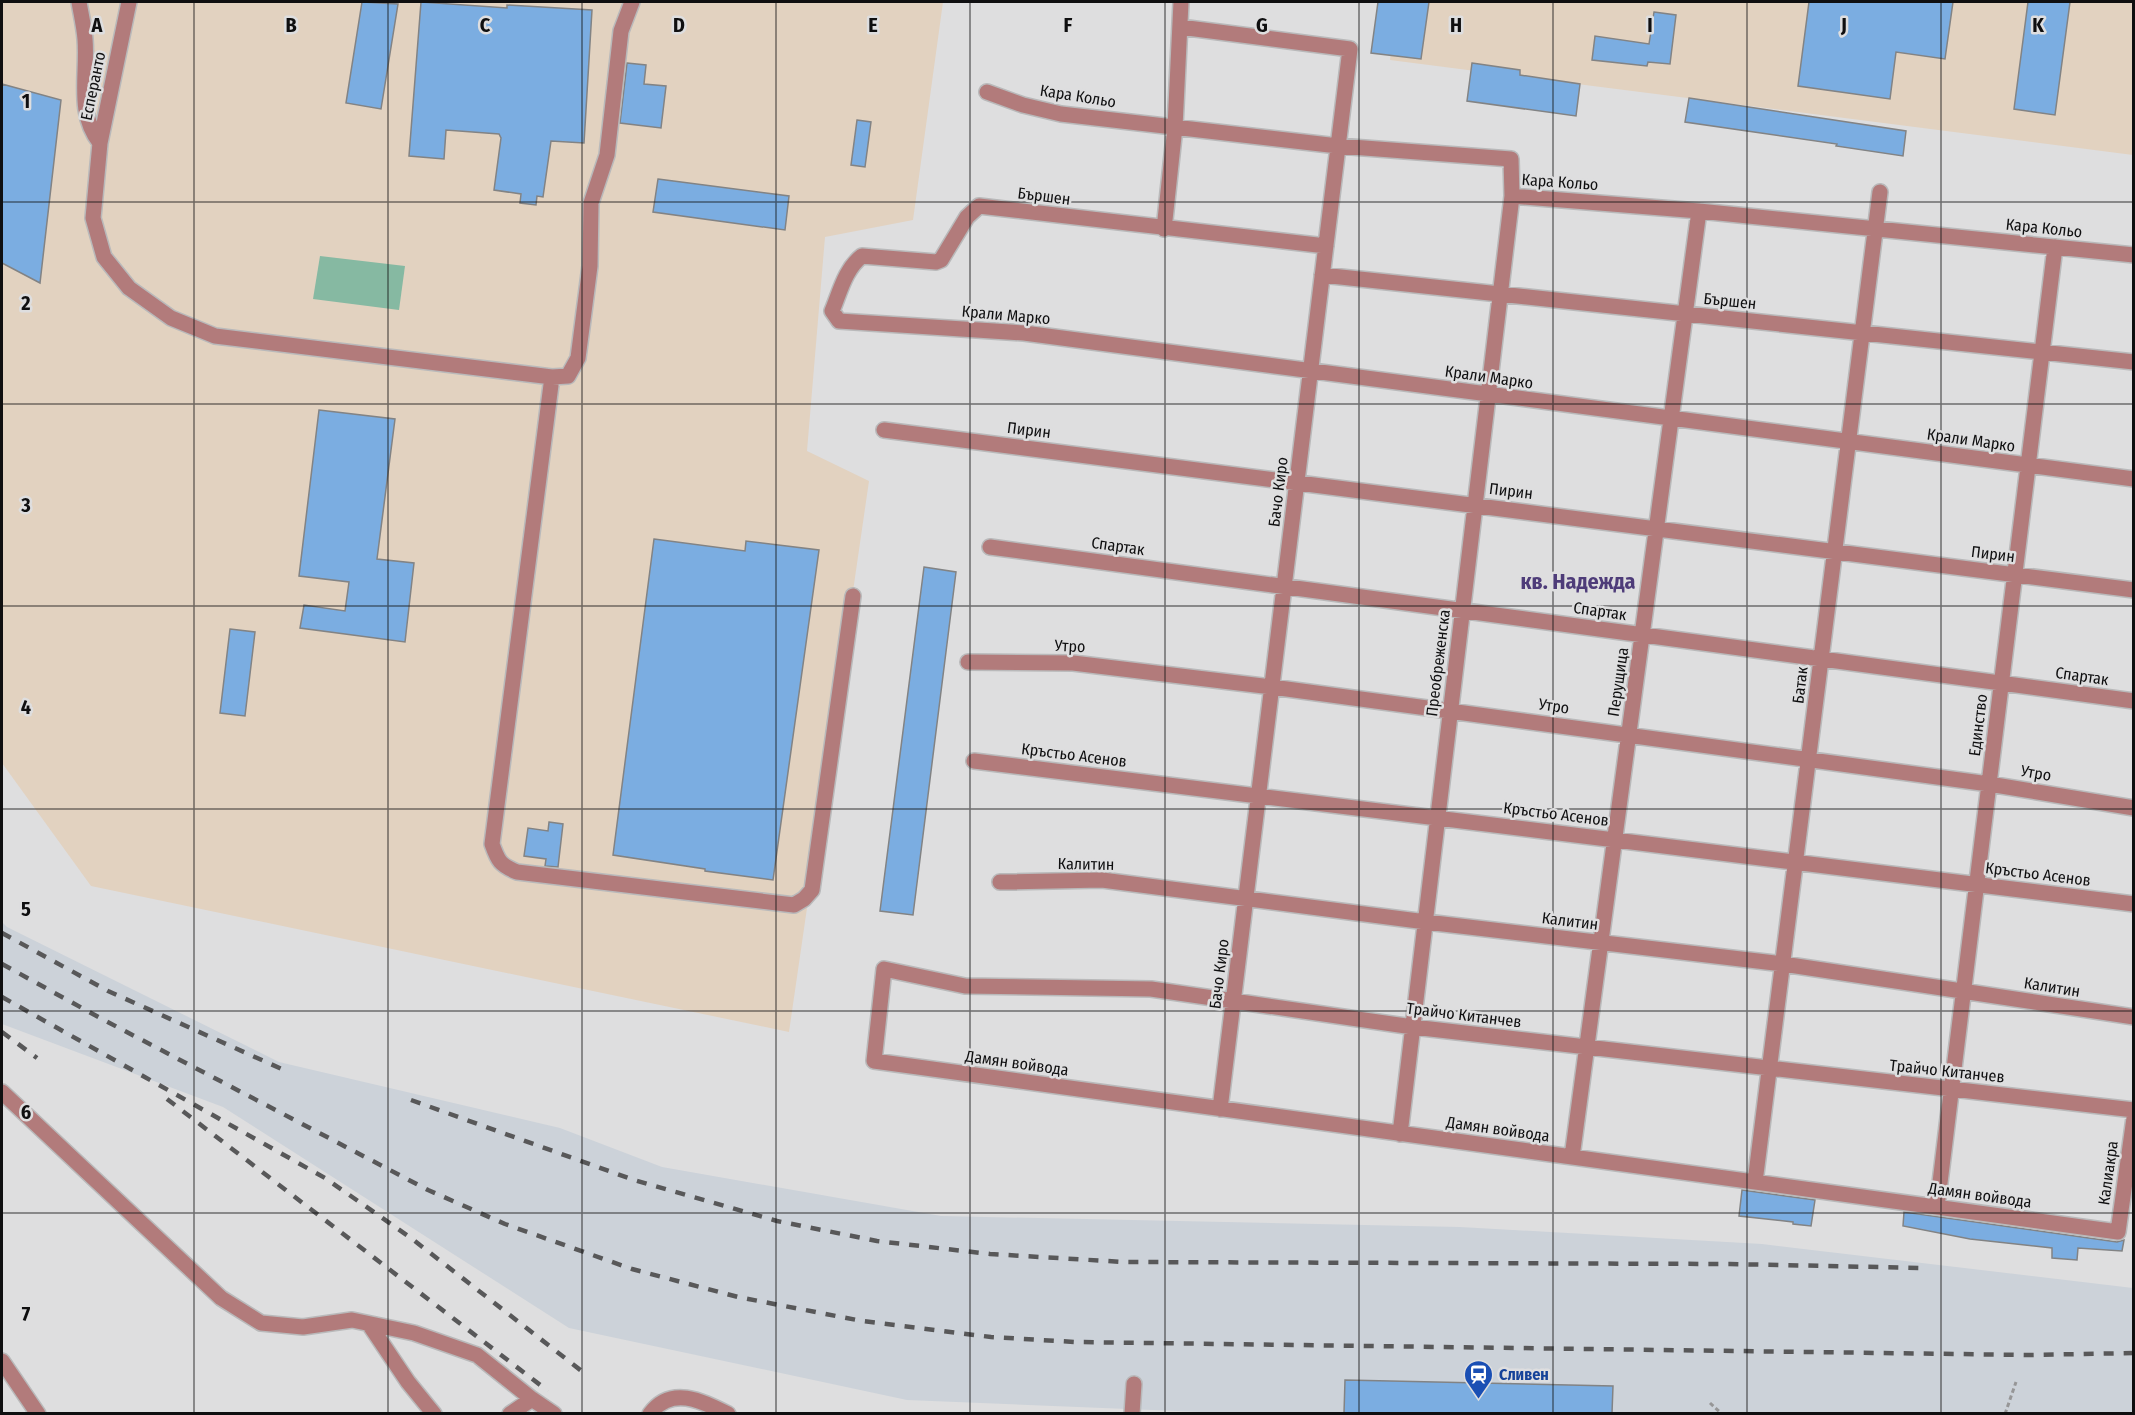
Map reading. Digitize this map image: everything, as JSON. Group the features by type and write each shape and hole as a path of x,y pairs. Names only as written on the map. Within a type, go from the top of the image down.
{"street":[{"path":"79,2 86,38 86,116 91,132 100,143"},
{"name":"Есперанто","path":"129,2 100,143 93,218 104,257 129,288 171,318 215,336 552,377"},
{"path":"632,2 621,32 607,155 591,203 590,266 578,358 568,376 552,377 492,844 497,859 503,867 517,872 794,905 804,899 812,890 853,596"},
{"path":"1164,229 1175,127 1181,2"},
{"name":"Бачо Киро","path":"1180,27 1350,49 1220,1109"},
{"name":"Кара Кольо","path":"987,92 1023,105 1061,114 1338,146 1511,159 1512,196 1699,211 2133,255"},
{"name":"Батак","path":"1755,1182 1880,192"},
{"name":"Преобреженска","path":"1400,1134 1512,196"},
{"name":"Бършен","path":"839,321 832,311 854,262 862,256 936,262 941,260 967,217 979,206 1326,246"},
{"name":"Перущица","path":"1572,1157 1699,211"},
{"name":"Единство","path":"1937,1207 2055,247"},
{"name":"Бършен","path":"1322,275 2133,362"},
{"name":"Крали Марко","path":"839,321 1024,333 2133,479"},
{"name":"Пирин","path":"884,430 1297,481 2133,590"},
{"name":"Спартак","path":"990,547 2133,701"},
{"name":"Утро","path":"968,662 1073,663 1272,687 1989,783 2133,808"},
{"name":"Кръстьо Асенов","path":"974,761 2133,904"},
{"name":"Калитин","path":"1000,882 1102,880 1426,922 1783,964 2133,1017"},
{"name":"Трайчо Китанчев","path":"874,1061 884,969 965,986 1151,989 1413,1028 2133,1110"},
{"name":"Дамян войвода","path":"874,1061 2118,1232"},
{"path":"2,1092 221,1298 261,1323 303,1327 352,1320 414,1333 477,1355 532,1399 554,1413"},
{"name":"Калиакра","path":"2118,1232 2133,1118"},
{"path":"369,1324 408,1382 434,1413"},
{"path":"2,1361 38,1413"},
{"path":"1132,1413 1134,1384"},
{"path":"650,1413 653,1408 676,1396 701,1400 728,1413"},
{"path":"510,1413 532,1399"}],"path":[{"path":"2005,1413 2016,1382"},
{"path":"1710,1403 1722,1413"}],"shaded area":[{"path":"2,2 943,2 913,220 825,237 807,451 869,481 789,1032 91,886 2,763"},
{"path":"1396,2 2133,2 2133,155 1390,60"},
{"path":"2,922 7,927 279,1062 560,1128 662,1167 941,1216 1460,1227 1762,1244 2133,1288 2133,1413 1251,1414 907,1400 569,1328 223,1107 2,1024"}],"green space":[{"path":"320,256 405,266 399,310 313,299"}],"building":[{"path":"362,2 398,4 381,109 346,103"},
{"path":"421,2 507,8 507,5 592,10 584,143 551,141 543,197 537,196 536,205 520,203 521,194 494,190 501,138 499,134 446,130 444,159 409,156"},
{"path":"1378,2 1429,2 1421,59 1371,53"},
{"path":"1809,2 1953,2 1945,59 1896,52 1890,99 1798,86"},
{"path":"2028,2 2070,2 2055,115 2014,109"},
{"path":"1654,12 1676,15 1670,64 1648,62 1647,66 1592,60 1595,36 1649,44"},
{"path":"627,63 646,65 644,84 666,86 661,128 620,123"},
{"path":"1472,63 1520,70 1520,75 1580,84 1576,116 1467,101"},
{"path":"2,84 61,100 40,283 2,263"},
{"path":"1689,98 1906,131 1903,156 1685,122"},
{"path":"857,120 871,122 865,167 851,165"},
{"path":"658,179 789,196 785,230 653,212"},
{"path":"319,410 395,419 377,559 414,563 405,642 300,628 304,605 345,611 349,582 299,576"},
{"path":"654,539 745,551 746,541 819,550 773,880 613,855"},
{"path":"924,567 956,572 913,915 880,911"},
{"path":"230,629 255,632 245,716 220,713"},
{"path":"549,822 563,824 558,867 545,866 546,859 524,856 528,828 548,831"},
{"path":"1742,1190 1815,1200 1811,1226 1739,1216"},
{"path":"1904,1212 2117,1242 2124,1240 2122,1251 2078,1248 2077,1260 2052,1258 2052,1248 1970,1239 1903,1226"},
{"name":"Сливен","path":"1345,1380 1613,1386 1612,1413 1344,1413"}],"railway":[{"path":"2,933 108,991 284,1070"},
{"path":"2,964 428,1190 505,1224 632,1269 738,1297 862,1321 991,1337 1075,1342 2029,1355 2134,1353"},
{"path":"2,997 325,1178 411,1238 588,1376"},
{"path":"2,1032 37,1058"},
{"path":"167,1099 548,1391"},
{"path":"411,1100 634,1180 777,1221 877,1241 990,1254 1124,1262 1730,1264 1923,1268"}],"place":[{"name":"Сливен","path":"1478,1400"}],"district":[{"name":"кв. Надежда","path":"1578,581"}]}
